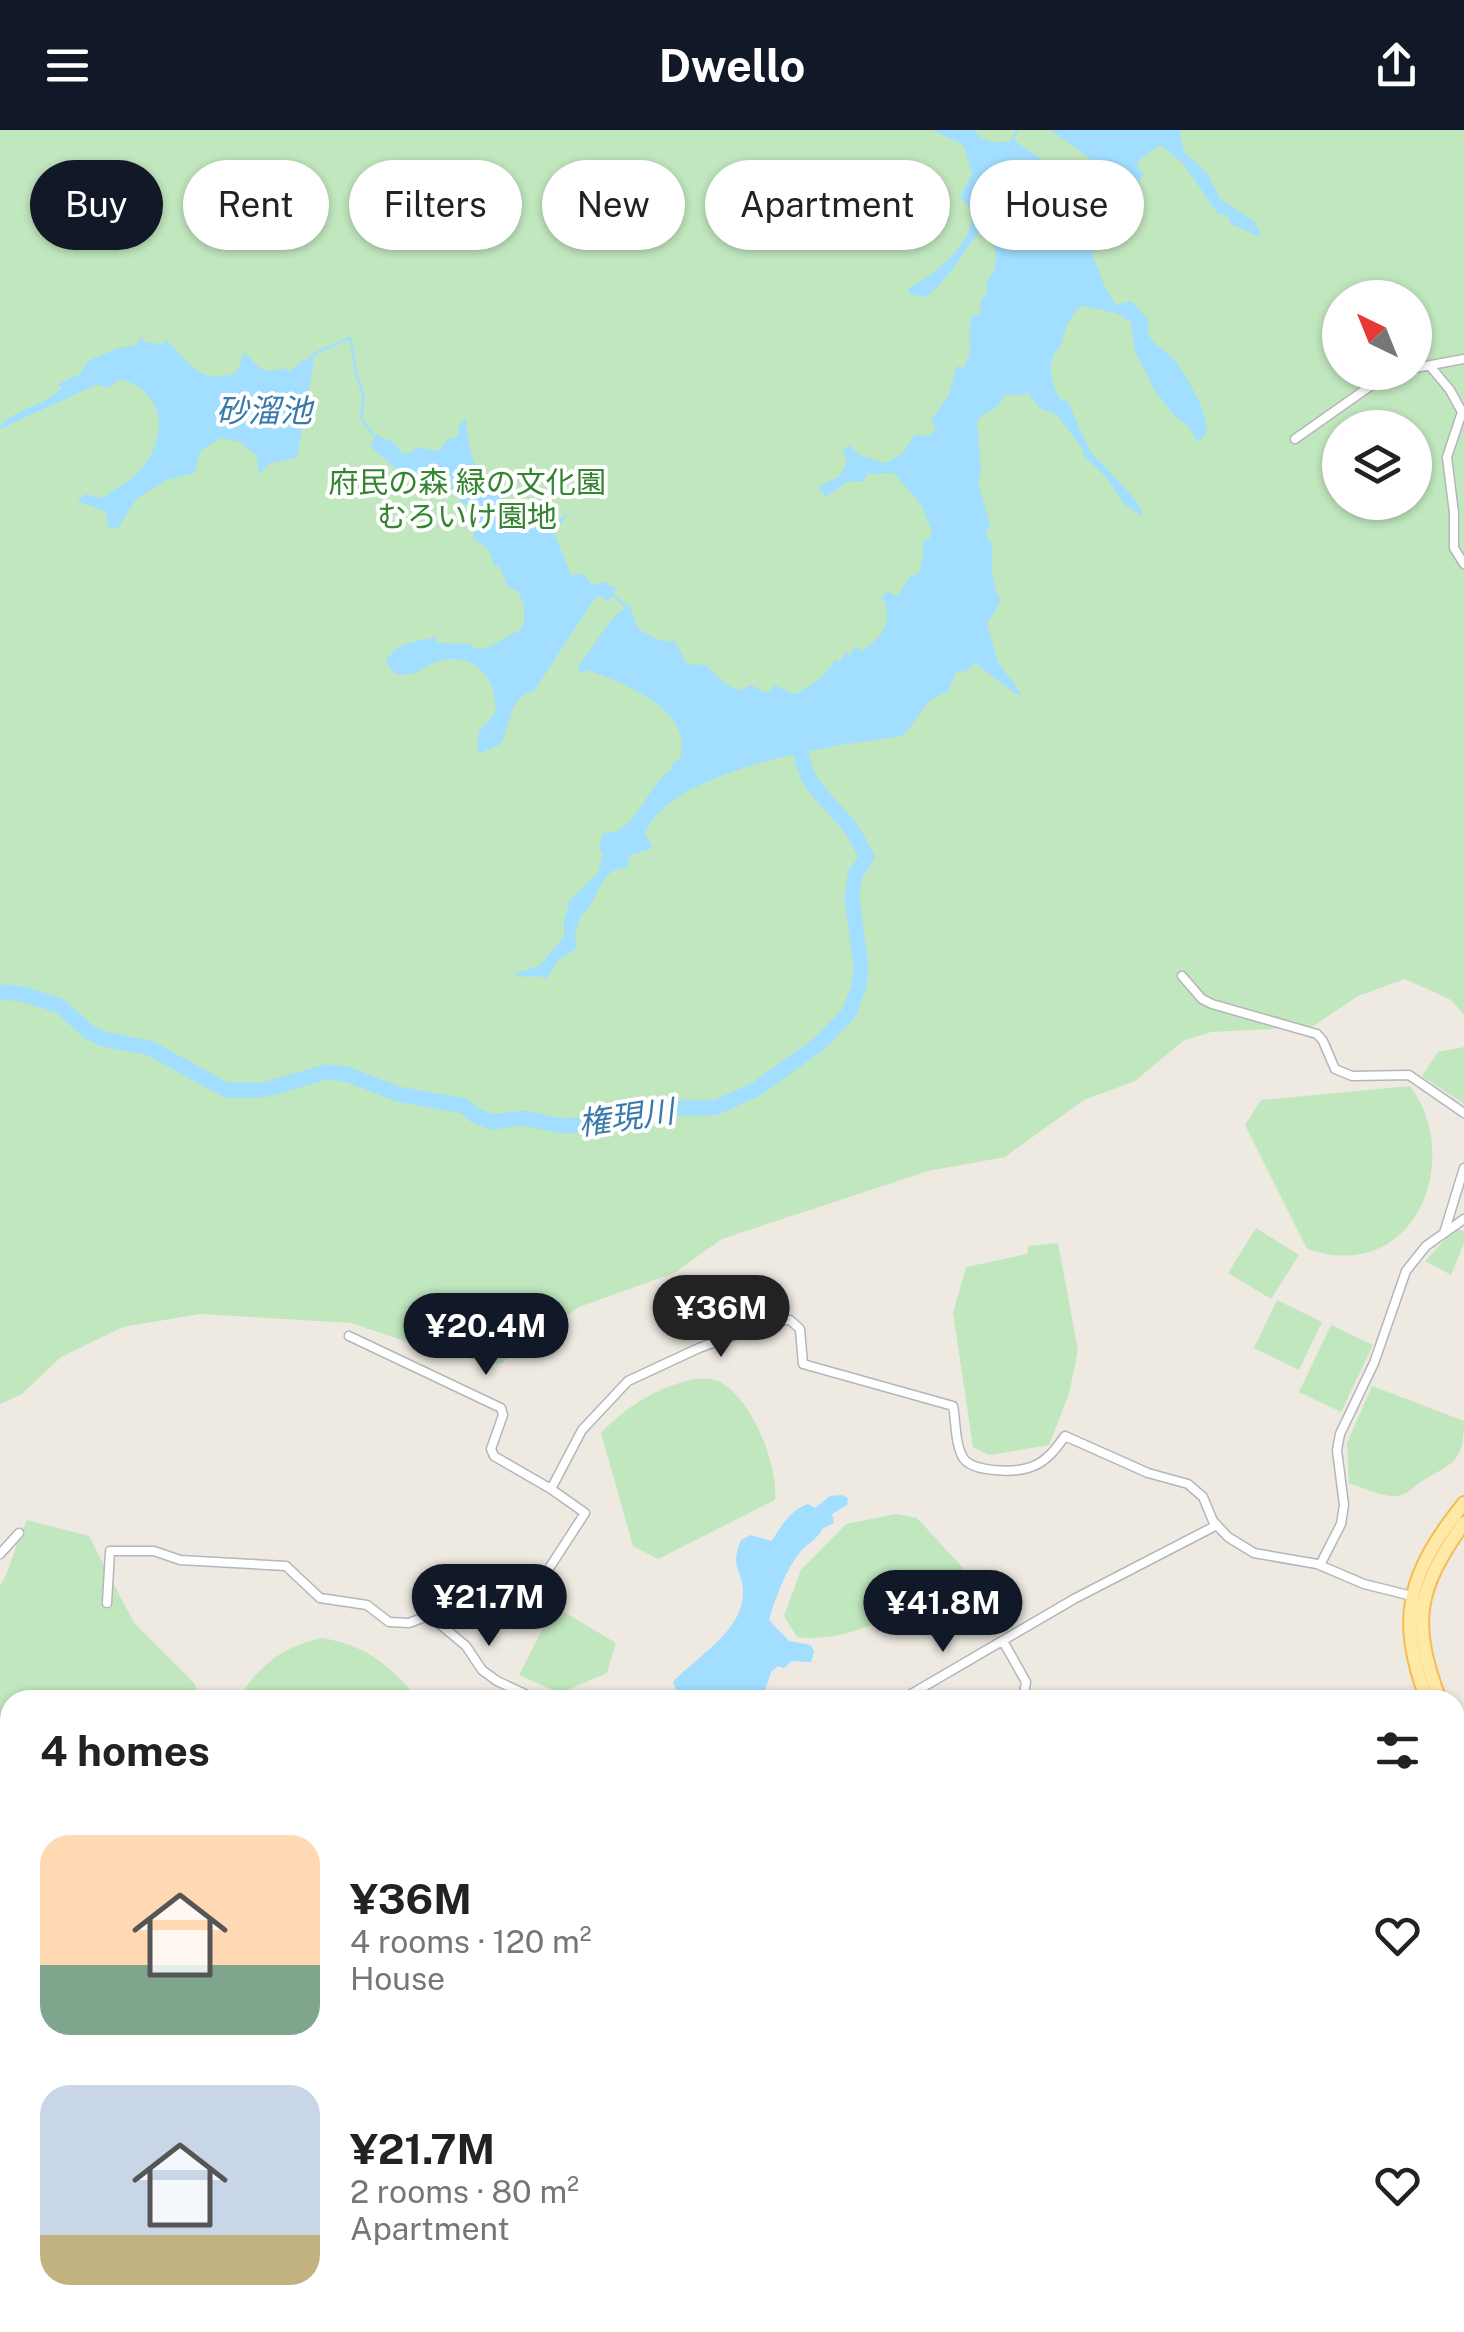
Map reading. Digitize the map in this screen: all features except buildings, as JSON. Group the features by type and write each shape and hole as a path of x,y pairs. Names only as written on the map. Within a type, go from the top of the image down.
{"main road":[{"path":"1424,1690 1409,1645 1412,1596 1432,1549 1464,1503"},
{"path":"1437,1690 1424,1651 1420,1617 1427,1583 1464,1524"}],"street":[{"path":"1432,366 1464,359"},
{"path":"1432,368 1462,412 1447,457 1454,548 1464,564"},
{"path":"1296,439 1365,390"},
{"path":"1182,976 1202,999 1212,1004 1317,1034 1324,1041 1334,1069 1352,1076 1409,1075 1464,1113"},
{"path":"1444,1233 1464,1168"},
{"path":"1320,1565 1341,1524 1344,1505 1337,1450 1340,1434 1374,1363 1406,1271 1426,1246 1464,1220"},
{"path":"552,1490 582,1430 628,1381 699,1348 774,1321 790,1320 800,1328 803,1364 954,1406 960,1454 979,1470 1030,1468 1054,1452 1064,1436 1148,1473 1188,1484 1203,1497 1216,1525 1228,1538 1254,1552 1320,1565 1364,1584 1412,1596"},
{"path":"107,1603 110,1551 154,1551 180,1560 286,1566 320,1598 367,1605 389,1622 408,1624 454,1606 517,1601 535,1590 585,1513 494,1456 491,1449 503,1415 501,1408 349,1336"},
{"path":"918,1690 1074,1598 1216,1525"},
{"path":"0,1554 19,1534"},
{"path":"430,1615 466,1646 482,1670 516,1690"},
{"path":"1003,1641 1026,1682 1024,1690"}],"green space":[{"name":"府民の森 緑の文化園 むろいけ園地","path":"0,130 1464,130 1464,1015 1451,1000 1405,979 1358,996 1312,1027 1211,1032 1183,1041 1135,1081 1084,1100 1005,1157 928,1171 722,1239 674,1273 579,1307 500,1364 443,1354 351,1323 200,1314 123,1327 61,1357 22,1394 0,1404"},
{"path":"1464,1047 1464,1104 1422,1076 1438,1052"},
{"path":"1410,1086 1426,1115 1432,1147 1430,1179 1420,1208 1402,1232 1377,1249 1345,1256 1307,1249 1245,1125 1261,1100"},
{"path":"1256,1228 1299,1255 1271,1299 1228,1273"},
{"path":"1455,1229 1464,1231 1464,1243 1451,1275 1425,1261"},
{"path":"1058,1243 1078,1350 1069,1394 1049,1445 989,1455 973,1447 953,1313 966,1267 1027,1254 1028,1246"},
{"path":"1277,1300 1322,1322 1299,1370 1254,1348"},
{"path":"1331,1325 1373,1345 1341,1412 1299,1392"},
{"path":"694,1379 718,1381 730,1389 752,1416 772,1469 775,1500 658,1559 633,1546 601,1433 643,1399"},
{"path":"1372,1386 1464,1421 1462,1445 1455,1459 1399,1496 1349,1483 1347,1443"},
{"path":"896,1514 917,1518 963,1568 926,1595 864,1628 842,1635 797,1637 784,1616 801,1570 846,1524"},
{"path":"27,1520 89,1536 134,1623 196,1690 0,1690 0,1586"},
{"path":"554,1606 616,1643 607,1673 567,1690 553,1690 519,1675"},
{"path":"322,1638 360,1649 392,1671 410,1690 245,1690 273,1659"}],"water":[{"path":"933,130 973,130 992,142 1014,140 1042,160 970,160 970,167 964,146"},
{"path":"1051,130 1179,130 1184,152 1207,173 1221,200 1254,221 1262,238 1231,224 1227,215 1218,214 1182,162 1160,145 1139,160 1092,160"},
{"path":"970,178 970,209 960,197"},
{"path":"970,225 970,245 942,282 926,297 910,294 908,289 938,269 957,250"},
{"path":"994,250 1098,250 1091,253 1105,287 1116,305 1132,301 1148,320 1149,336 1173,359 1193,389 1207,433 1198,442 1155,391 1135,351 1131,322 1116,313 1081,306 1069,322 1052,361 1054,385 1062,402 1066,398 1090,451 1135,499 1144,517 1125,505 1107,478 1084,456 1057,415 1040,408 1028,393 1005,394 998,406 982,415 977,423 981,470 978,483 991,528 987,528 987,537 993,545 993,573 1001,601 987,624 998,662 1022,695 975,663 966,671 956,672 948,691 929,701 899,737 757,764 686,792 660,811 645,834 653,848 633,854 627,859 630,866 613,871 603,881 581,915 575,934 577,948 558,961 546,979 514,974 539,966 564,937 564,918 569,909 566,904 598,873 603,833 614,832 632,819 672,769 673,762 679,760 682,743 667,713 636,691 587,670 582,674 578,667 611,620 629,604 638,629 658,640 675,642 687,664 706,665 725,684 739,691 751,685 764,692 774,685 795,694 818,680 846,652 850,655 856,646 861,651 876,640 887,621 882,596 888,591 898,595 909,578 920,572 924,547 921,543 932,532 922,506 894,473 867,474 864,481 847,482 826,497 818,487 840,476 847,462 843,449 849,445 859,455 885,463 902,454 915,435 929,436 936,429 931,420 948,397 957,366 963,368 967,361 973,315 980,315 981,299 986,295 996,261"},
{"name":"砂溜池","path":"142,337 145,342 162,344 165,340 196,370 214,377 237,372 244,352 270,371 285,368 289,372 303,360 314,358 297,457 268,464 259,475 257,456 239,442 221,438 200,451 195,473 167,480 137,498 118,528 108,527 106,512 77,501 85,494 102,498 133,477 150,456 159,430 154,405 147,394 121,379 107,388 98,384 0,426 55,394 62,388 58,384 80,374 88,361 136,345"},
{"path":"466,418 479,474 492,488 501,485 506,505 524,529 548,527 569,512 554,533 571,575 583,574 592,585 604,582 617,589 608,601 597,595 534,691 515,704 501,744 480,753 479,731 495,714 493,690 482,671 474,664 452,659 400,675 386,661 402,646 436,637 437,643 487,648 520,630 524,604 517,590 508,588 488,549 473,538 477,520 457,494 440,477 428,486 400,472 371,447 376,435 393,442 403,454 413,452 415,447 439,451 447,440 459,436 458,427"},
{"path":"830,1496 848,1498 847,1505 832,1514 834,1523 822,1529 795,1559 781,1584 769,1620 789,1641 811,1645 811,1662 792,1661 784,1668 778,1666 771,1672 765,1690 676,1690 673,1682 727,1631 741,1607 743,1593 736,1558 741,1540 751,1535 772,1541 797,1510 808,1504 815,1508"}],"waterway":[{"path":"1011,142 1017,130"},
{"path":"310,359 351,340 364,397 361,418 378,441"},
{"path":"610,593 627,607"},
{"name":"権現川","path":"0,992 23,994 60,1006 89,1032 103,1039 150,1048 226,1090 264,1090 326,1072 346,1074 398,1094 464,1106 492,1122 524,1118 560,1126 581,1125 600,1116 651,1108 714,1108 755,1090 819,1044 849,1013 859,986 861,968 852,897 855,875 867,857 849,826 811,781 801,750"}]}
